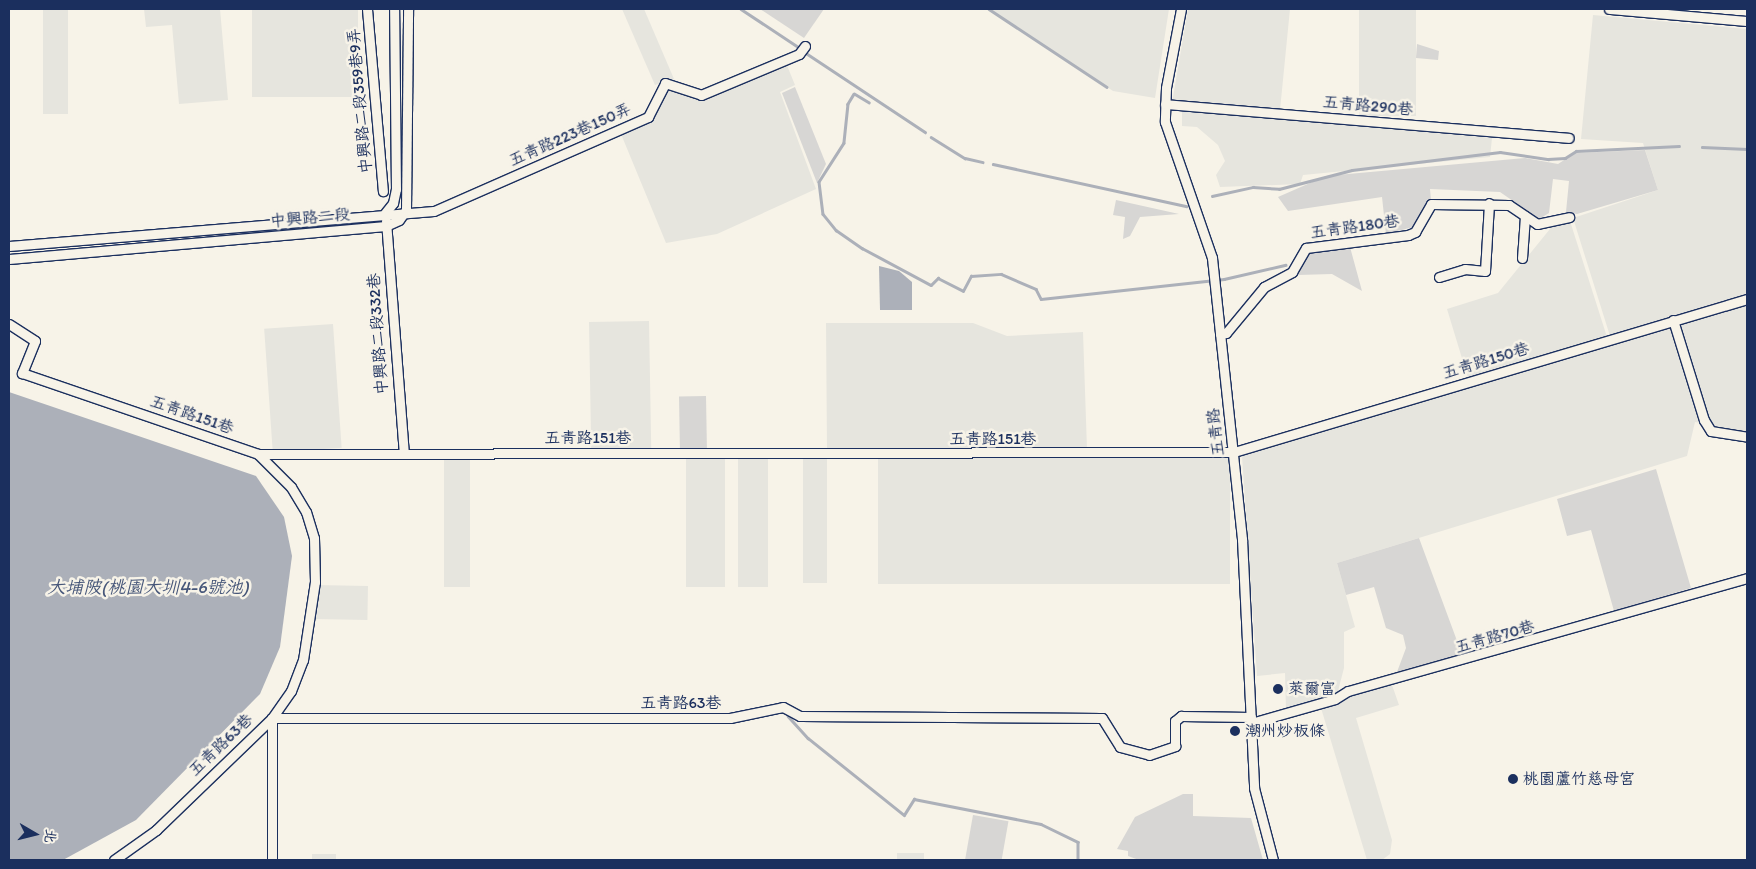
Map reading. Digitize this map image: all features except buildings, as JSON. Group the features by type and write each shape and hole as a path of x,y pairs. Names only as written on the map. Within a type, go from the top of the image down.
{"street":[{"name":"中興路二段359巷9弄","path":"367,9 382,192"},
{"path":"385,213 393,203 396,189 394,9"},
{"path":"386,226 406,210 408,9"},
{"name":"五青路","path":"1181,9 1165,104 1169,140 1212,258 1234,452 1254,788 1273,860"},
{"path":"1609,9 1747,21"},
{"name":"五青路223巷150弄","path":"406,210 434,211 648,117 666,83 700,95 799,54 805,46"},
{"name":"五青路290巷","path":"1165,104 1569,138"},
{"path":"1440,277 1464,269 1485,271 1489,203"},
{"name":"五青路180巷","path":"1220,334 1226,333 1264,287 1292,272 1306,248 1408,235 1415,232 1431,204 1489,203 1509,205 1537,224 1569,216"},
{"name":"中興路二段","path":"9,246 406,210"},
{"name":"中興路二段332巷","path":"385,213 404,453"},
{"path":"1522,258 1525,216"},
{"name":"中興路二段","path":"9,259 386,226"},
{"path":"121,236 122,249"},
{"name":"五青路150巷","path":"1234,452 1747,299"},
{"path":"1673,320 1704,420 1711,431 1747,437"},
{"name":"五青路151巷","path":"9,324 35,341 22,374 258,454 1234,452"},
{"path":"258,454 290,486 306,512 314,538 315,582 303,660 291,691 272,718 272,860"},
{"name":"五青路70巷","path":"1251,720 1357,688 1747,578"},
{"name":"五青路63巷","path":"114,860 156,830 272,718 730,718 783,707 800,716 1102,718 1120,747 1149,755 1175,746 1175,720 1181,716 1251,720"}],"shaded area":[{"path":"43,9 68,9 68,114 43,114"},
{"path":"144,9 220,9 228,100 179,104 172,25 146,27"},
{"path":"252,9 358,9 358,97 252,97"},
{"path":"622,9 644,9 674,79 655,85"},
{"path":"760,9 824,9 804,38"},
{"path":"989,9 1169,9 1155,98 1113,91"},
{"path":"1188,9 1290,9 1280,110 1172,103"},
{"path":"1359,9 1416,9 1416,116 1359,116"},
{"path":"1593,15 1747,29 1747,295 1610,336 1573,218 1658,190 1643,143 1581,139"},
{"path":"1417,44 1439,51 1438,60 1416,58"},
{"path":"786,63 795,85 780,92 816,189 717,234 666,243 621,134 653,119 667,88 701,100"},
{"path":"795,87 826,164 817,183 782,93"},
{"path":"1182,110 1492,138 1490,157 1303,175 1300,184 1220,187 1216,175 1225,161 1218,145 1197,127 1182,126"},
{"path":"1645,150 1658,190 1577,214 1566,212 1569,181 1553,179 1549,213 1539,219 1500,192 1430,189 1431,200 1417,226 1386,234 1382,197 1288,211 1278,197 1326,176 1525,158 1558,164 1575,153"},
{"path":"1116,200 1179,214 1140,217 1130,236 1123,239 1125,217 1113,215"},
{"path":"1570,221 1607,337 1468,378 1447,309 1498,293 1554,224"},
{"path":"1350,247 1362,291 1332,274 1298,275 1308,253"},
{"path":"1747,305 1747,433 1695,422 1687,456 1337,563 1355,627 1344,632 1344,668 1337,695 1286,710 1285,673 1257,676 1242,456"},
{"path":"649,321 651,450 591,451 589,322"},
{"path":"826,323 973,323 1007,336 1083,332 1087,449 827,450"},
{"path":"333,324 342,448 273,453 264,329"},
{"path":"679,396 706,396 707,448 680,448"},
{"path":"444,457 470,457 470,587 444,587"},
{"path":"738,457 768,457 768,587 738,587"},
{"path":"686,458 725,458 725,587 686,587"},
{"path":"803,458 827,458 827,583 803,583"},
{"path":"878,458 1230,458 1230,584 878,584"},
{"path":"1656,469 1691,588 1614,611 1591,530 1567,536 1557,499"},
{"path":"1419,538 1463,657 1397,672 1406,648 1403,635 1386,628 1374,587 1346,595 1337,563"},
{"path":"315,585 368,586 367,620 314,619"},
{"path":"1391,682 1399,705 1356,718 1392,840 1390,854 1382,860 1367,860 1321,708"},
{"path":"1183,794 1193,794 1193,816 1251,818 1263,860 1139,860 1128,856 1128,851 1117,849 1135,817"},
{"path":"973,815 1008,821 1002,860 965,859"},
{"path":"897,853 924,853 924,860 897,860"},
{"path":"312,854 336,854 336,860 312,860"}],"water":[{"path":"879,266 899,271 912,282 912,310 880,310"},
{"name":"大埔陂(桃園大圳4-6號池)","path":"9,392 256,476 284,517 292,556 280,647 260,694 136,820 63,860 9,860"}],"waterway":[{"path":"741,9 800,48"},
{"path":"989,9 1107,87"},
{"path":"806,53 925,132"},
{"path":"869,103 854,94 848,104 844,143 819,182 823,214 836,230 862,248 931,285 938,278 963,291 971,276 1001,274 1036,289 1041,299 1224,279 1285,265"},
{"path":"931,137 965,158 983,162"},
{"path":"1212,196 1253,187 1279,189 1352,170 1500,152 1548,159 1565,158 1576,151 1679,146"},
{"path":"1702,147 1747,149"},
{"path":"993,164 1186,206"},
{"path":"788,716 808,738 904,815 914,799 1041,824 1078,842 1078,860"}],"place":[{"name":"萊爾富","path":"1278,689"},
{"name":"潮州炒板條","path":"1235,731"},
{"name":"桃園蘆竹慈母宮","path":"1513,779"}]}
